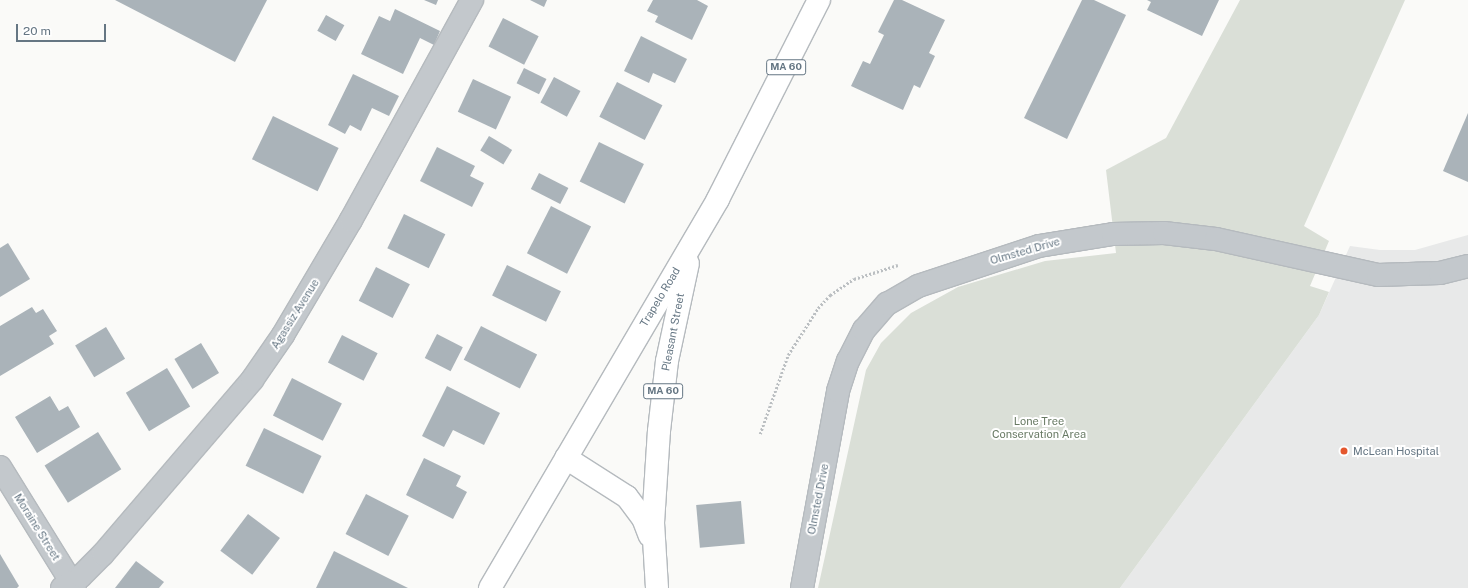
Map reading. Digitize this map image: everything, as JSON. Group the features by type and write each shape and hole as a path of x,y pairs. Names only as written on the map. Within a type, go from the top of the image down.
{"main road":[{"name":"Trapelo Road","path":"490,588 695,238 753,134 819,0"},
{"name":"Pleasant Street","path":"657,588 653,548 655,474 663,387 676,314 695,238"},
{"name":"Pleasant Street","path":"566,458 608,482 627,497 643,518 653,548"}],"street":[{"name":"Agassiz Avenue","path":"70,586 104,554 252,380 283,335 352,220 472,0"},
{"name":"Olmsted Drive","path":"802,588 838,391 848,361 864,330 887,304 918,286 1039,246 1113,234 1164,233 1216,239 1378,275 1440,273 1468,266"},
{"name":"Moraine Street","path":"0,467 70,586"}],"path":[{"path":"760,434 788,355 818,308 830,295 854,279 903,263"}],"shaded area":[{"name":"McLean Hospital","path":"1468,235 1468,588 1120,588 1319,315 1350,246 1380,250 1415,250"}],"green space":[{"name":"Lone Tree Conservation Area","path":"1240,0 1405,0 1304,226 1329,241 1310,286 1329,292 1319,315 1120,588 818,588 866,370 881,343 911,313 958,287 1045,261 1116,253 1106,170 1166,138"}],"building":[{"path":"115,0 267,0 235,62"},
{"path":"424,0 438,0 436,5"},
{"path":"530,0 547,0 544,7"},
{"path":"653,0 697,0 708,6 692,40 655,22 658,16 647,11"},
{"path":"894,0 902,0 945,20 929,53 935,56 920,88 914,85 903,110 851,86 863,61 870,64 884,35 878,32"},
{"path":"1082,0 1094,0 1126,15 1067,139 1024,118"},
{"path":"1147,0 1219,0 1202,36 1147,10 1151,2"},
{"path":"395,9 440,31 434,45 420,38 403,74 361,54 379,16 390,21"},
{"path":"326,15 344,25 336,41 317,31"},
{"path":"503,18 539,36 524,65 488,47"},
{"path":"641,36 687,59 675,83 653,73 649,83 624,71"},
{"path":"524,68 546,79 539,94 517,83"},
{"path":"353,74 399,96 389,116 372,108 361,131 350,125 345,134 328,125"},
{"path":"554,77 580,91 567,117 540,103"},
{"path":"473,79 511,97 496,129 458,112"},
{"path":"617,82 662,105 645,140 599,117"},
{"path":"1468,113 1468,182 1443,171"},
{"path":"273,116 339,148 318,191 252,159"},
{"path":"489,136 512,150 503,164 480,151"},
{"path":"599,142 644,164 625,203 580,182"},
{"path":"437,147 475,166 470,176 484,183 472,207 420,181"},
{"path":"539,173 568,188 560,204 531,189"},
{"path":"551,206 591,226 567,274 527,253"},
{"path":"404,214 445,234 429,268 387,248"},
{"path":"8,243 30,279 0,297 0,248"},
{"path":"507,265 561,291 546,322 492,296"},
{"path":"376,267 410,284 393,318 359,301"},
{"path":"32,307 36,313 43,309 57,331 49,336 54,344 0,376 0,326"},
{"path":"481,326 537,355 520,388 464,360"},
{"path":"106,327 125,359 94,377 75,346"},
{"path":"437,334 463,347 451,371 425,358"},
{"path":"342,335 378,353 364,381 328,363"},
{"path":"201,343 219,373 192,389 174,359"},
{"path":"167,368 190,407 149,431 126,393"},
{"path":"292,378 342,403 323,441 273,415"},
{"path":"447,386 500,413 484,445 453,430 444,447 422,436"},
{"path":"50,396 59,411 68,406 80,427 37,453 15,417"},
{"path":"264,428 322,456 303,494 246,466"},
{"path":"98,432 121,469 68,503 45,465"},
{"path":"424,458 461,476 456,486 467,492 453,519 406,495"},
{"path":"366,494 409,516 388,556 346,534"},
{"path":"741,501 745,544 700,548 696,505"},
{"path":"248,514 280,538 252,575 220,551"},
{"path":"334,551 408,588 316,588"},
{"path":"0,554 19,586 17,588 0,588"},
{"path":"136,561 164,582 159,588 115,588"}],"place":[{"name":"McLean Hospital","path":"1344,451"}]}
